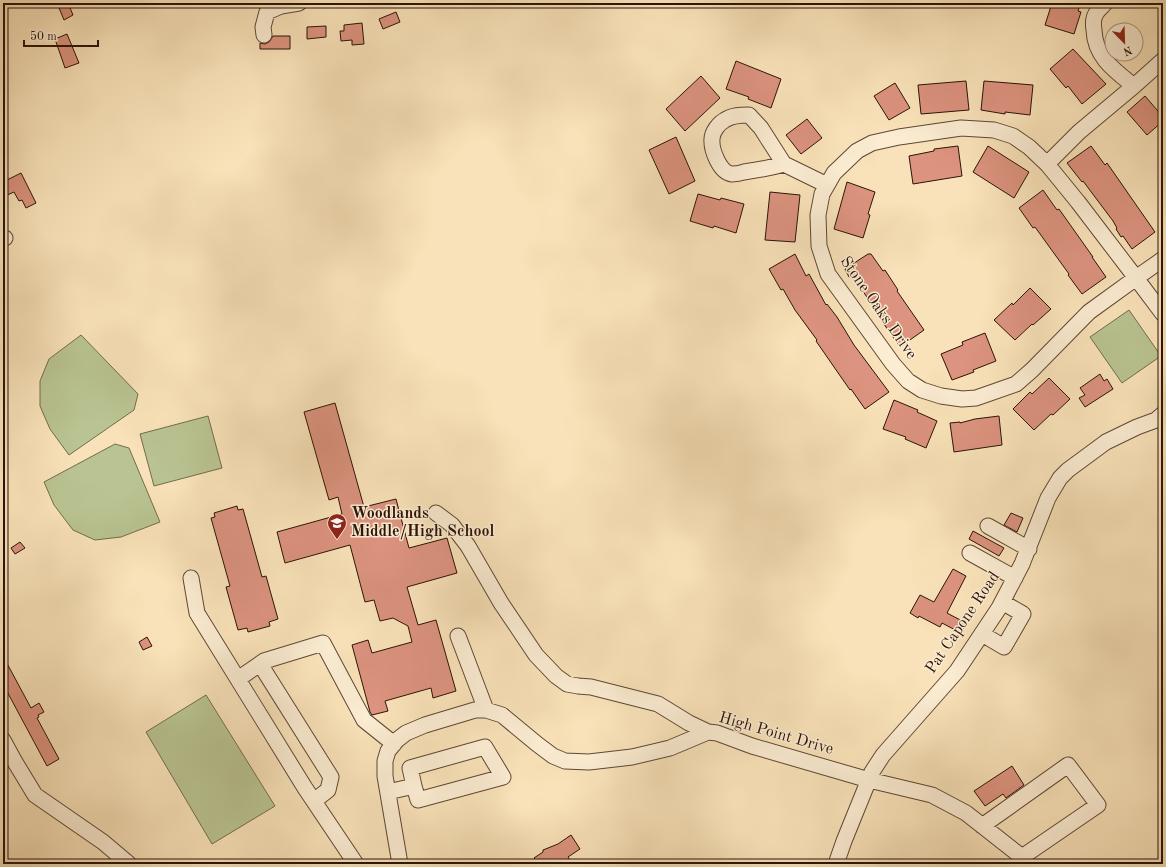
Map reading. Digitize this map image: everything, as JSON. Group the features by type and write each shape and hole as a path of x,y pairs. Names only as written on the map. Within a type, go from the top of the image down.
{"street":[{"path":"264,34 267,12 281,6 299,3"},
{"path":"1105,3 1096,12 1093,23 1094,42 1102,57 1113,69 1134,86"},
{"path":"1047,164 1079,132 1163,60"},
{"path":"784,164 768,169 732,174 725,172 721,168 714,154 712,139 717,126 725,119 749,115 761,128 784,164 827,185"},
{"name":"Stone Oaks Drive","path":"1136,278 1089,312 1032,370 1016,384 976,398 962,399 941,396 922,390 908,381 893,364 828,274 819,246 818,215 822,194 834,173 857,150 872,143 899,137 961,128 994,130 1013,136 1029,147 1047,164 1078,202 1136,278 1163,314"},
{"path":"1136,278 1163,259"},
{"name":"Pat Capone Road","path":"836,864 872,772 883,755 957,671 982,634 1015,578 1029,549 1048,498 1060,478 1068,470 1106,442 1137,427 1156,420 1163,414"},
{"path":"436,513 452,525 468,546 501,603 536,655 556,676 567,684 591,687 658,704 708,732"},
{"path":"988,526 1029,549"},
{"path":"970,552 1015,578"},
{"path":"191,578 197,613 314,801 356,864"},
{"path":"982,634 1004,647 1023,614 1002,602"},
{"path":"458,636 486,710"},
{"path":"238,679 264,661 323,643 364,720 394,744"},
{"path":"260,664 332,777 328,790 314,801"},
{"name":"High Point Drive","path":"400,864 385,776 385,761 388,751 406,733 425,725 475,710 486,710 502,715 542,748 553,756 565,761 588,762 632,757 670,748 708,732 717,733 752,746 869,780 932,795 966,813 982,826 1022,857 1098,805 1068,765 982,826"},
{"path":"3,740 9,765 36,795 103,842 129,864"},
{"path":"485,747 503,777 418,800 414,786 410,768 485,747"},
{"path":"388,792 414,786"}],"green space":[{"path":"1129,310 1161,356 1122,383 1090,337"},
{"path":"81,335 138,394 134,410 69,455 50,429 40,406 40,381 49,359"},
{"path":"208,416 222,468 154,486 140,434"},
{"path":"115,444 129,448 160,522 121,537 95,540 73,530 54,505 44,482"},
{"path":"206,695 275,806 212,844 146,732"}],"building":[{"path":"57,3 68,3 73,15 64,20"},
{"path":"1052,3 1081,3 1078,11 1081,12 1074,34 1045,25"},
{"path":"396,12 400,22 383,29 379,19"},
{"path":"362,23 364,44 352,45 352,40 341,41 340,31 344,31 344,25"},
{"path":"326,26 326,37 307,39 307,27"},
{"path":"67,34 79,63 65,68 55,39"},
{"path":"273,36 290,36 290,49 260,49 260,43 265,44 269,42"},
{"path":"1073,49 1106,84 1082,104 1068,86 1066,88 1050,69"},
{"path":"736,61 781,79 771,108 748,99 749,97 726,89"},
{"path":"701,76 720,98 685,131 666,109"},
{"path":"966,81 969,110 921,114 918,85"},
{"path":"984,81 1033,85 1030,115 1005,112 1005,114 981,110"},
{"path":"895,83 910,108 889,120 874,96"},
{"path":"1145,96 1163,117 1163,121 1147,135 1127,112"},
{"path":"807,119 822,138 801,154 786,135"},
{"path":"676,137 695,181 669,194 649,150"},
{"path":"958,146 962,176 913,184 909,156 934,151 934,149"},
{"path":"988,146 1029,172 1014,198 973,172"},
{"path":"1091,146 1105,165 1107,163 1155,232 1132,249 1123,236 1121,237 1113,221 1083,181 1082,182 1067,163"},
{"path":"21,173 36,203 26,208 22,200 19,201 14,192 5,196 3,192 3,182"},
{"path":"847,182 875,192 868,214 870,215 863,238 834,229"},
{"path":"1043,190 1057,210 1059,209 1106,277 1082,294 1035,227 1033,228 1019,208"},
{"path":"770,192 800,195 795,242 765,240"},
{"path":"698,194 744,204 736,233 714,226 713,228 690,221"},
{"path":"795,254 806,276 809,274 826,305 827,304 837,317 854,345 889,392 865,409 816,341 817,340 795,310 783,289 781,290 769,269"},
{"path":"868,254 871,254 883,271 885,270 898,290 897,291 924,330 900,347 860,287 859,288 851,276 849,277 845,269"},
{"path":"1030,288 1051,309 1015,340 994,320 1012,303 1013,305"},
{"path":"985,333 996,361 973,370 974,372 952,380 941,354 963,345 962,342"},
{"path":"1100,374 1104,381 1107,379 1113,389 1085,407 1079,398 1085,395 1080,388"},
{"path":"1049,378 1070,399 1034,430 1013,409 1030,392 1032,394"},
{"path":"894,400 918,410 917,412 937,421 926,448 905,439 906,437 883,429"},
{"path":"335,403 364,507 396,499 409,548 447,538 457,573 407,587 418,625 436,620 456,691 433,698 431,688 385,701 388,711 372,715 352,645 368,640 372,653 412,642 408,626 393,618 380,621 374,600 365,602 350,545 285,563 277,532 342,514 338,497 329,500 304,412"},
{"path":"999,416 1002,445 954,452 950,423 960,423 975,419"},
{"path":"237,506 238,510 243,509 262,577 266,576 278,619 269,622 270,626 248,632 247,628 238,630 226,587 230,586 211,518 215,517 214,513"},
{"path":"1011,513 1023,518 1017,532 1004,525"},
{"path":"973,531 1004,548 999,556 969,539"},
{"path":"20,542 25,548 15,554 11,548"},
{"path":"953,569 966,576 947,613 966,623 961,633 942,623 940,627 910,613 920,595 934,602"},
{"path":"147,637 152,646 143,650 139,642"},
{"path":"3,656 31,708 39,703 44,712 38,715 39,717 37,718 59,759 47,766 3,684"},
{"path":"1012,766 1024,785 1006,798 1003,794 985,806 974,791"},
{"path":"571,835 580,849 568,857 573,864 527,864 543,852 543,850 558,844"}],"place":[{"name":"Woodlands Middle/High School","path":"337,540"}]}
